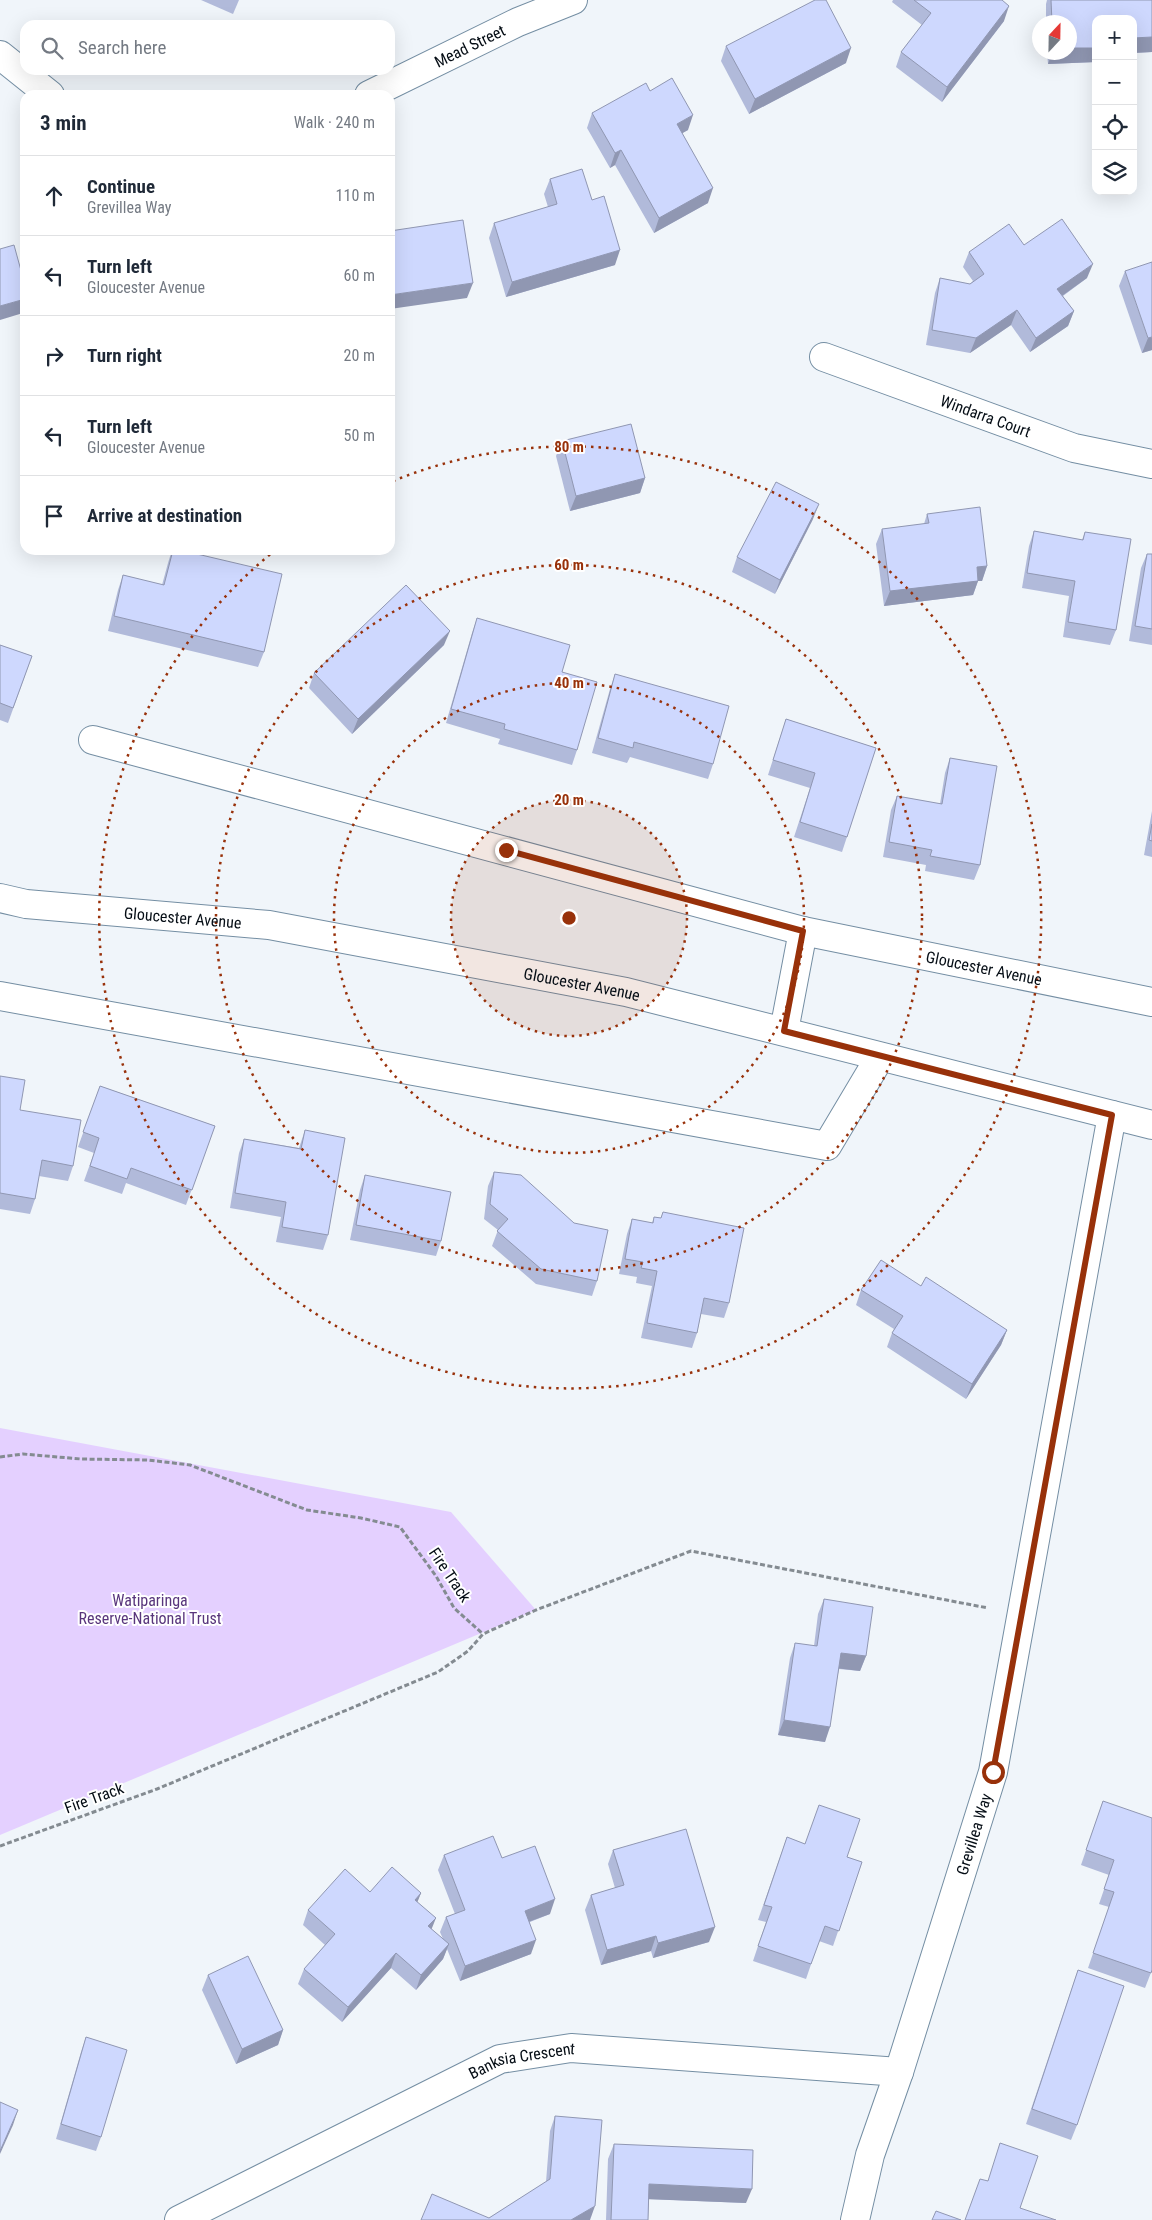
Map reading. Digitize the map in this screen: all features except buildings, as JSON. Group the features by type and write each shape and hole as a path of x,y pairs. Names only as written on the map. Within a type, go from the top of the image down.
{"street":[{"name":"Mead Street","path":"379,90 518,22 572,0"},
{"path":"0,56 20,72"},
{"path":"24,75 44,90"},
{"name":"Windarra Court","path":"824,357 1074,448 1152,464"},
{"name":"Gloucester Avenue","path":"93,740 803,931 1152,1002"},
{"name":"Gloucester Avenue","path":"0,898 26,904 269,925 626,992 1152,1125"},
{"path":"784,1031 803,931"},
{"path":"0,996 827,1146 880,1057"},
{"name":"Grevillea Way","path":"855,2220 870,2155 899,2072 993,1772 1112,1115"},
{"name":"Banksia Crescent","path":"179,2220 500,2059 571,2048 899,2072"}],"path":[{"name":"Fire Track","path":"0,1457 23,1454 81,1459 148,1460 190,1465 307,1510 361,1518 400,1527 436,1576 454,1608 483,1634 468,1651 438,1672 157,1789 0,1846"},
{"path":"483,1634 536,1610 690,1551 1022,1614"}],"green space":[{"name":"Watiparinga Reserve-National Trust","path":"0,1428 451,1512 536,1610 0,1835"}],"route":[{"path":"506,850 803,931 784,1031 1112,1115 993,1772"}]}
